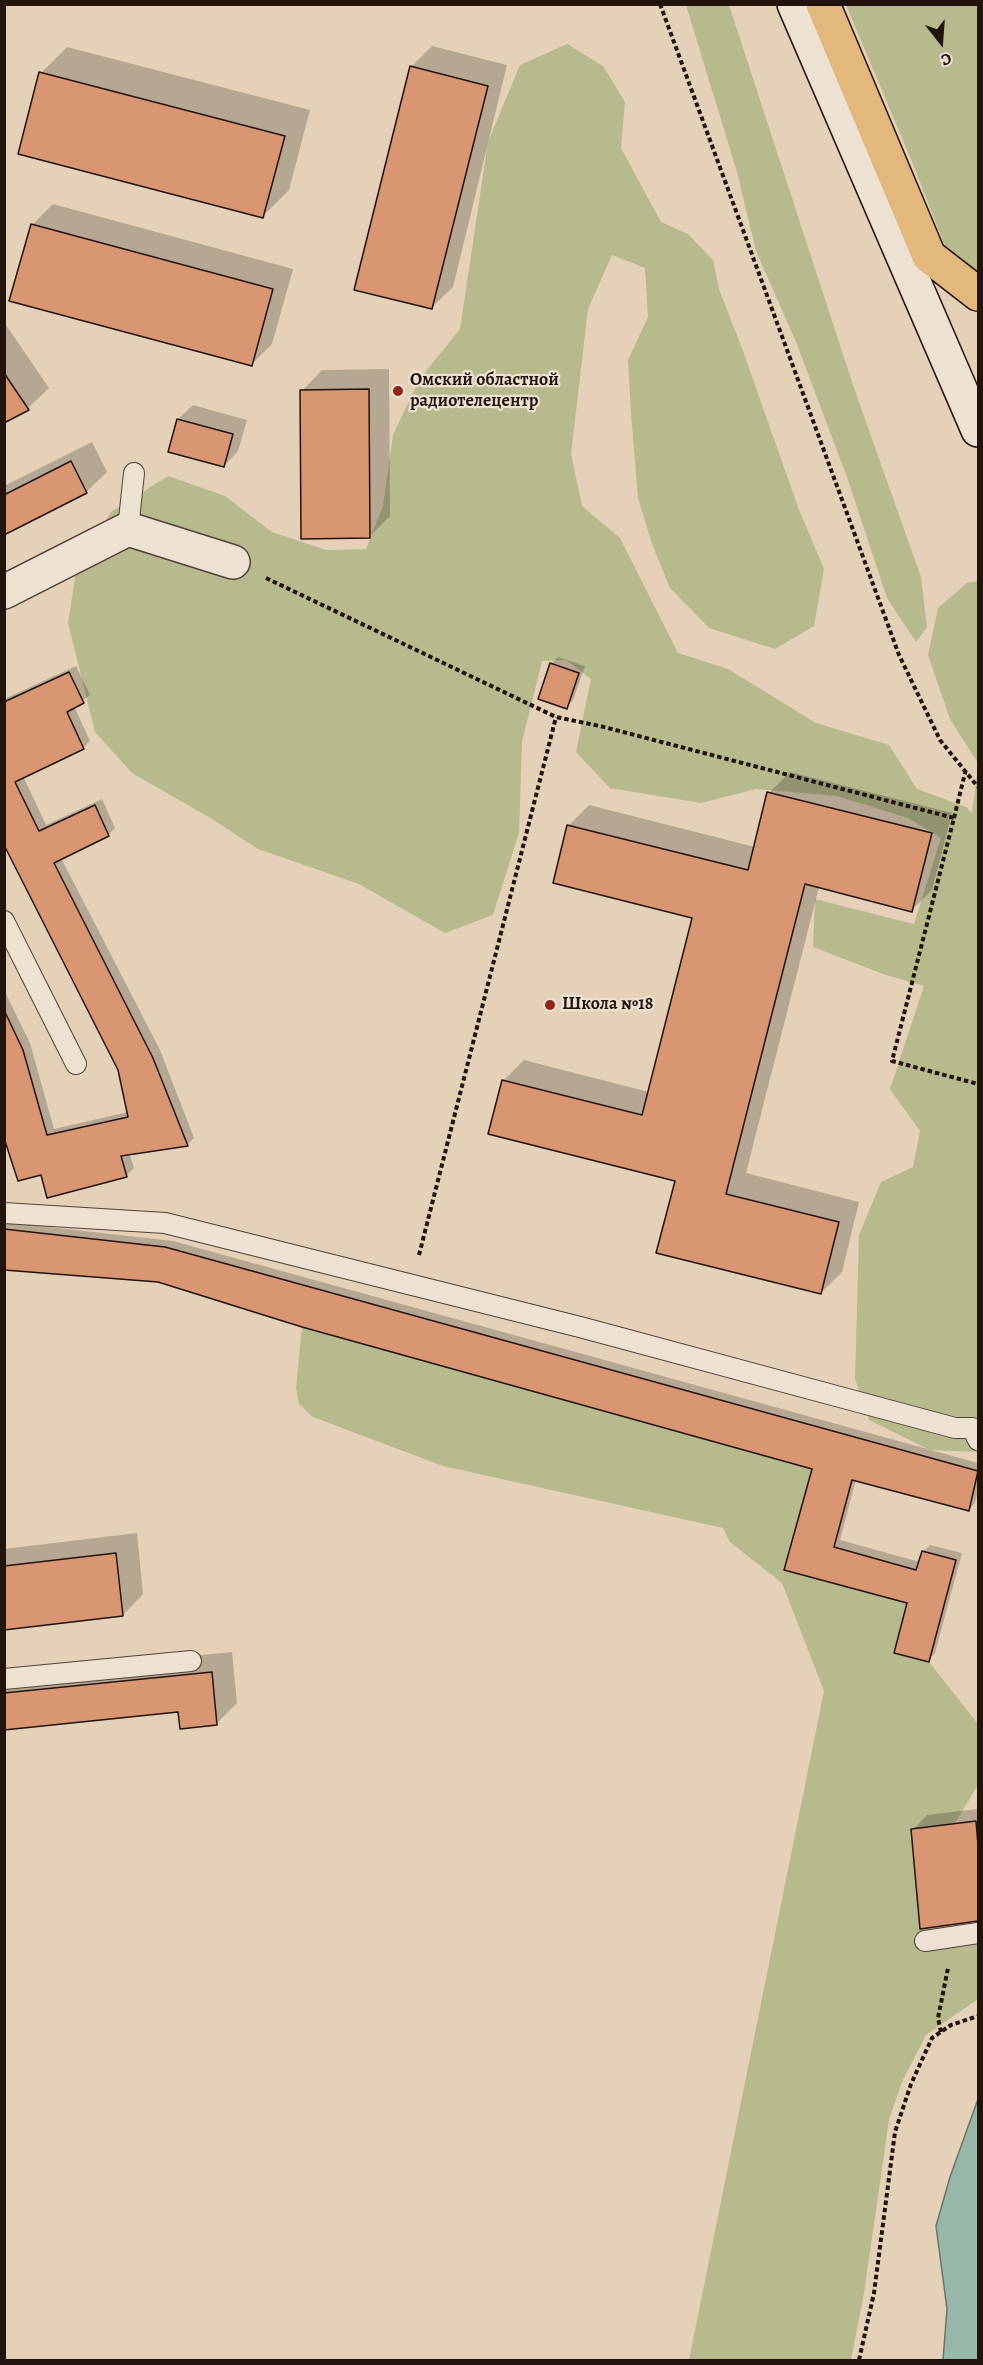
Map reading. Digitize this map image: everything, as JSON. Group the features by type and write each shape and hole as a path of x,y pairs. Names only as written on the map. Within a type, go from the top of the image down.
{"main road":[{"path":"794,4 978,430"},
{"path":"823,4 929,256 978,294"},
{"path":"4,592 128,529 233,562"}],"lane":[{"path":"128,529 134,473"},
{"path":"4,921 76,1064"},
{"path":"4,1213 165,1223 579,1327 955,1428 972,1428 978,1440"},
{"path":"4,1678 190,1661"},
{"path":"925,1941 970,1935"}],"path":[{"path":"660,4 900,655 940,740 966,769 978,787"},
{"path":"233,562 556,717 600,726 954,818"},
{"path":"411,1285 556,717"},
{"path":"966,769 892,1061 978,1084"},
{"path":"941,2032 938,2018 954,1939 970,1935"},
{"path":"859,2361 874,2293 895,2132 911,2084 932,2038 951,2025 978,2016"}],"shaded area":[{"path":"686,5 729,5 854,388 921,577 927,627 916,642 887,598 847,477 796,342 756,251 737,172"},
{"path":"846,5 978,5 978,275 965,270 944,244"},
{"path":"567,44 603,66 625,102 621,148 661,222 688,234 713,260 719,289 798,507 824,569 814,626 775,649 709,628 670,588 652,544 638,498 631,413 628,360 648,317 645,268 612,255 588,309 571,454 582,506 620,538 678,653 728,669 816,723 889,745 917,789 966,807 972,813 978,768 978,1452 930,1450 869,1420 855,1379 859,1235 881,1182 913,1167 920,1131 890,1089 924,986 883,974 813,947 815,899 914,924 941,838 908,818 837,796 756,789 701,803 610,788 576,752 591,679 566,660 542,661 522,742 519,833 493,915 445,933 359,884 258,849 212,819 132,773 95,732 68,623 76,572 111,512 168,476 225,496 272,532 326,550 366,549 383,506 393,435 419,380 460,329 488,142 520,65"},
{"path":"978,581 978,763 950,719 928,655 938,608 967,583"},
{"path":"302,1327 812,1469 784,1570 907,1603 894,1653 929,1662 978,1724 978,1785 955,1823 912,1829 921,1929 966,1923 978,1933 978,1999 926,2035 902,2082 889,2120 864,2293 851,2360 689,2360 824,1691 782,1583 730,1542 723,1528 443,1466 313,1417 299,1404 296,1388"},
{"path":"978,2099 978,2360 943,2360 947,2309 936,2226 950,2177"}],"building":[{"path":"410,66 488,86 432,309 354,290"},
{"path":"39,72 285,136 263,218 18,154"},
{"path":"31,224 273,289 252,366 9,301"},
{"path":"4,373 29,410 4,423"},
{"path":"369,389 370,538 301,539 300,390"},
{"path":"177,419 233,434 224,467 168,452"},
{"path":"71,461 87,493 4,535 4,495"},
{"path":"550,663 579,673 567,709 538,699"},
{"path":"69,672 84,703 67,712 84,749 15,782 39,831 95,805 109,836 54,863 153,1058 188,1146 121,1156 127,1177 47,1198 41,1175 18,1181 4,1138 4,1010 23,1050 47,1135 128,1117 118,1070 4,845 4,702"},
{"path":"767,792 932,833 912,912 805,884 726,1194 839,1222 821,1294 656,1253 675,1181 488,1134 502,1080 642,1115 692,918 553,883 567,825 748,870"},
{"path":"4,1229 165,1247 978,1471 969,1511 852,1480 834,1547 916,1570 922,1551 956,1560 929,1662 894,1653 907,1603 784,1570 812,1469 302,1327 158,1282 4,1270"},
{"path":"116,1553 123,1616 4,1630 4,1566"},
{"path":"212,1672 217,1725 180,1729 178,1712 4,1730 4,1693"},
{"path":"976,1821 978,1921 920,1929 911,1829"}],"place":[{"name":"Омский областной радиотелецентр","path":"398,391"},
{"name":"Школа №18","path":"550,1005"}]}
